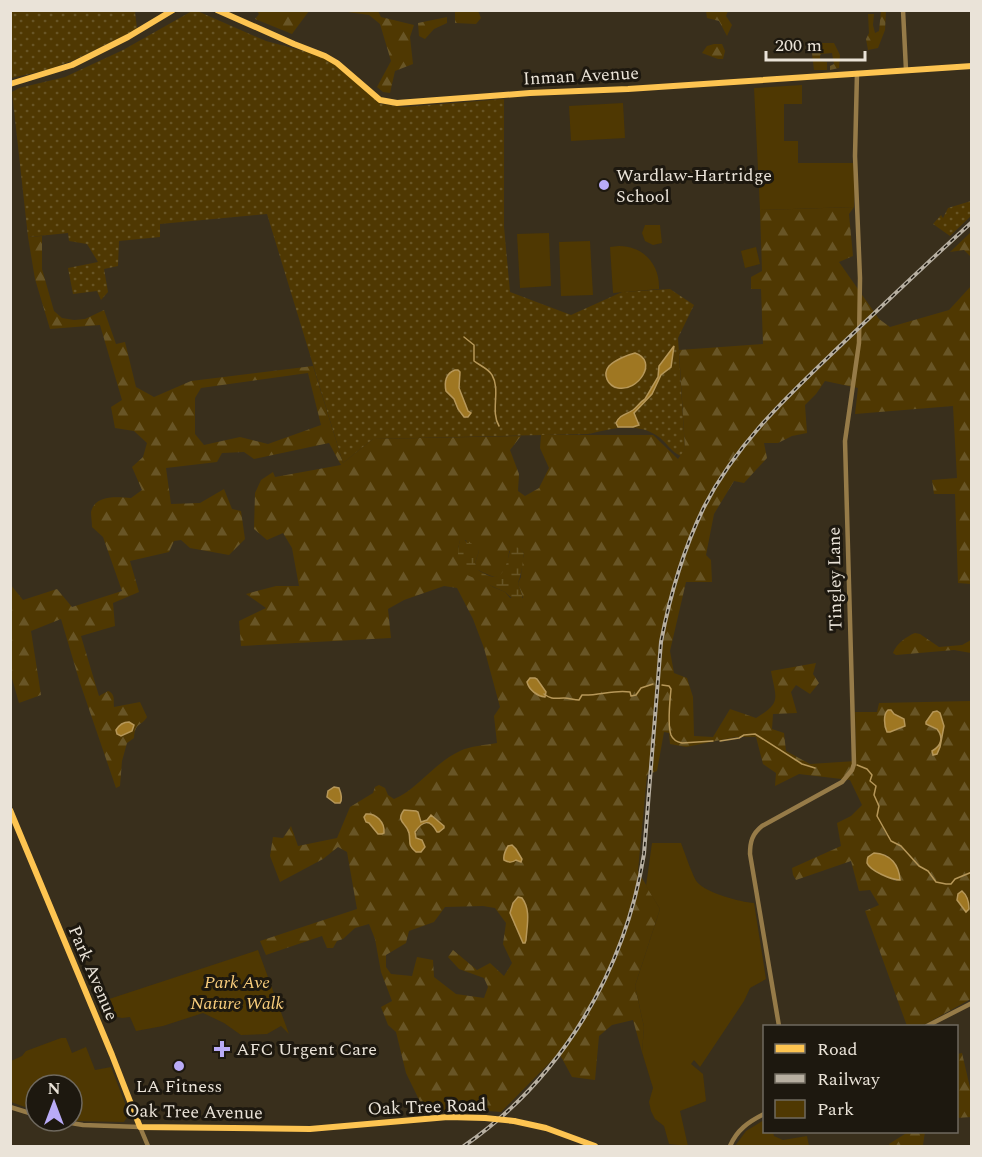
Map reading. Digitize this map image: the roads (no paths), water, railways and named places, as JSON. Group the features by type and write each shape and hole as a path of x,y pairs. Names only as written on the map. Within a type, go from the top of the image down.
{"main road":[{"path":"10,84 72,65 128,37 173,10"},
{"name":"Inman Avenue","path":"217,10 325,56 337,63 380,100 397,104 530,93 972,66"},
{"name":"Park Avenue","path":"10,810 140,1127"},
{"name":"Oak Tree Road","path":"328,1128 436,1118 484,1118 514,1121 546,1128 595,1146"},
{"name":"Oak Tree Avenue","path":"140,1127 328,1128"}],"street":[{"path":"903,10 906,70"},
{"name":"Tingley Lane","path":"779,1025 750,855 752,837 762,826 842,782 854,764 845,441 858,343 860,278 855,156 856,73"},
{"path":"929,1025 972,1003"},
{"path":"730,1146 735,1135 743,1127 763,1115"},
{"name":"Oak Tree Avenue","path":"84,1124 140,1127"},
{"name":"Park Avenue","path":"140,1127 148,1146"}],"waterway":[{"path":"464,337 474,345 474,361 489,371 495,381 495,414 499,426"},
{"path":"544,694 551,698 579,700 582,695 618,691 630,692 631,696 636,695 641,688 653,684"},
{"path":"662,685 669,686 671,689 669,725 673,738 682,743 713,741"},
{"path":"720,741 755,734 802,764 815,768"},
{"path":"857,765 867,769 872,775 870,781 876,786 874,795 879,806 877,816 891,841 901,846 919,866 928,871 936,882 951,884 955,879 972,872"}],"railway":[{"path":"464,1146 499,1119 531,1088 559,1055 584,1018 605,980 622,939 635,897 644,854 661,642 678,573 704,507 732,461 766,420 874,313 972,222"}],"place":[{"name":"Wardlaw-Hartridge School","path":"604,185"},
{"name":"AFC Urgent Care","path":"222,1049"},
{"name":"LA Fitness","path":"179,1066"}],"park label":[{"name":"Park Ave Nature Walk","path":"237,992"}]}
